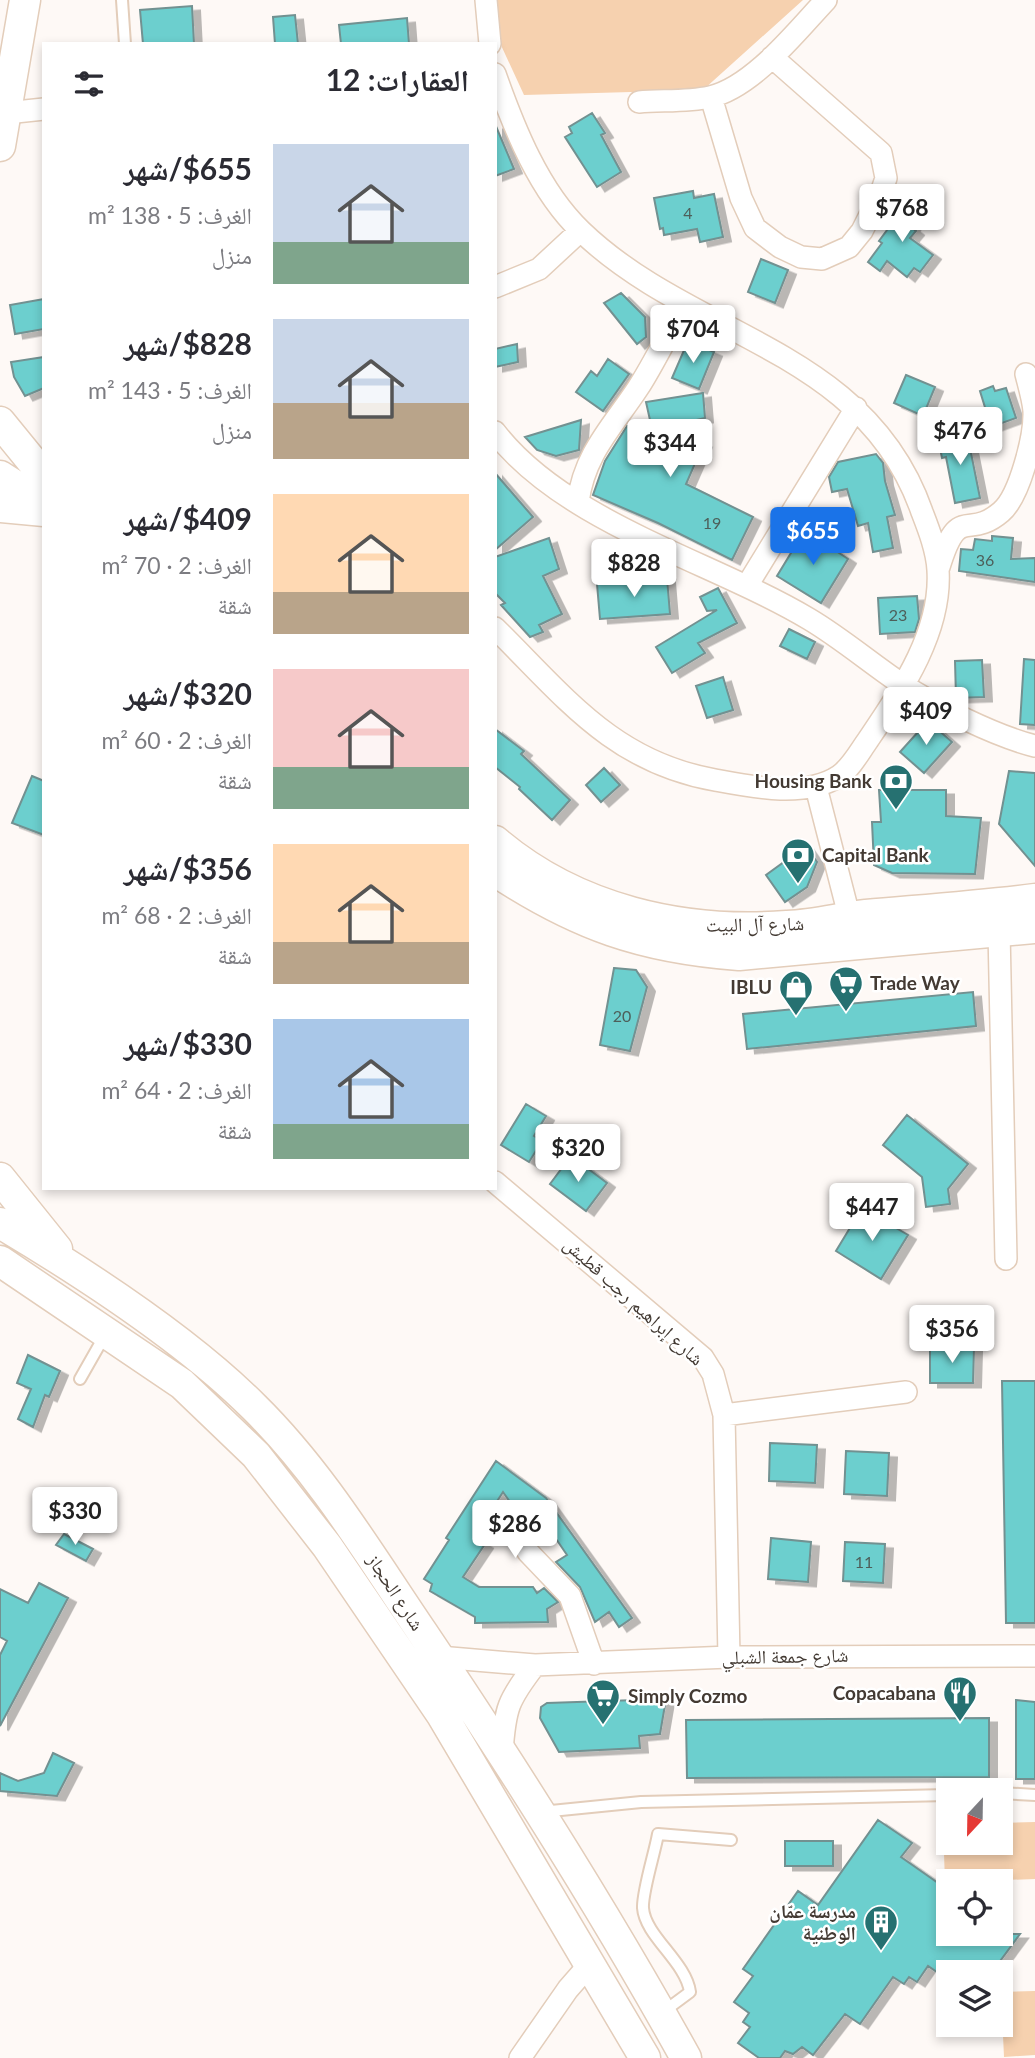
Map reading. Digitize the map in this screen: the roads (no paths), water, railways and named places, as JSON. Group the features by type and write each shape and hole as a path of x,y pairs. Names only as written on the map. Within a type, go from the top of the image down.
{"main road":[{"path":"0,146 25,0"},
{"path":"0,422 42,472"},
{"path":"0,445 42,472"},
{"path":"0,476 42,503"},
{"path":"0,507 42,511"},
{"name":"شارع آل البيت","path":"497,843 536,874 566,889 656,919 735,928 789,926 853,931 999,931 1035,928"},
{"name":"شارع آل البيت","path":"497,872 542,902 591,925 676,948 740,955 853,931 1035,900"},
{"path":"0,1178 68,1263"},
{"name":"شارع الحجاز","path":"0,1223 68,1263 190,1351 256,1408 308,1468 358,1534 502,1752 686,2058"},
{"name":"شارع الحجاز","path":"0,1261 182,1384 241,1438 327,1546 442,1715 645,2058"}],"street":[{"path":"486,0 490,42"},
{"path":"639,102 711,97 740,82 772,57 826,0"},
{"path":"711,97 741,198 755,228 780,247 801,257 822,259 849,247 862,231 881,193 886,178 881,153 772,57"},
{"path":"497,79 540,176 580,231 634,276 684,306 739,331 791,361 856,408 879,431 912,486 930,532 939,569"},
{"path":"6,113 42,109"},
{"path":"497,286 539,269 580,231"},
{"path":"578,502 583,470 640,385 684,306"},
{"path":"497,630 583,714 634,754 659,765 718,781 770,787 816,787 841,775 903,685 919,655 931,621 939,569 947,540 957,527 993,518 1011,499 1023,471 1034,419 1026,374"},
{"path":"748,584 856,408"},
{"path":"497,434 528,466 578,502 654,543 748,584 811,620 903,685 996,733 1035,746"},
{"path":"816,787 853,931"},
{"path":"999,931 1006,1259"},
{"name":"شارع إبراهيم رجب قطيش","path":"497,1184 702,1358 713,1374 724,1415 729,1657"},
{"path":"724,1415 906,1392"},
{"path":"528,1552 570,1596 594,1664"},
{"name":"شارع جمعة الشبلي","path":"439,1657 535,1665 729,1657 1035,1656"},
{"path":"502,1752 505,1714 512,1696 535,1665"},
{"path":"520,2058 562,1997 589,1965"}],"lane":[{"path":"122,0 125,42"},
{"path":"80,1379 106,1333"},
{"path":"1013,1793 1035,1794"},
{"path":"538,1812 562,1807 642,1802 936,1795"},
{"path":"661,2013 690,1992 688,1979 658,1940 642,1909 658,1834 731,1840"}],"place":[{"name":"Housing Bank","path":"896,811"},
{"name":"Capital Bank","path":"798,885"},
{"name":"Trade Way","path":"846,1013"},
{"name":"IBLU","path":"796,1017"},
{"name":"Copacabana","path":"960,1723"},
{"name":"Simply Cozmo","path":"603,1726"},
{"name":"مدرسة عمّان الوطنية","path":"881,1952"}]}
